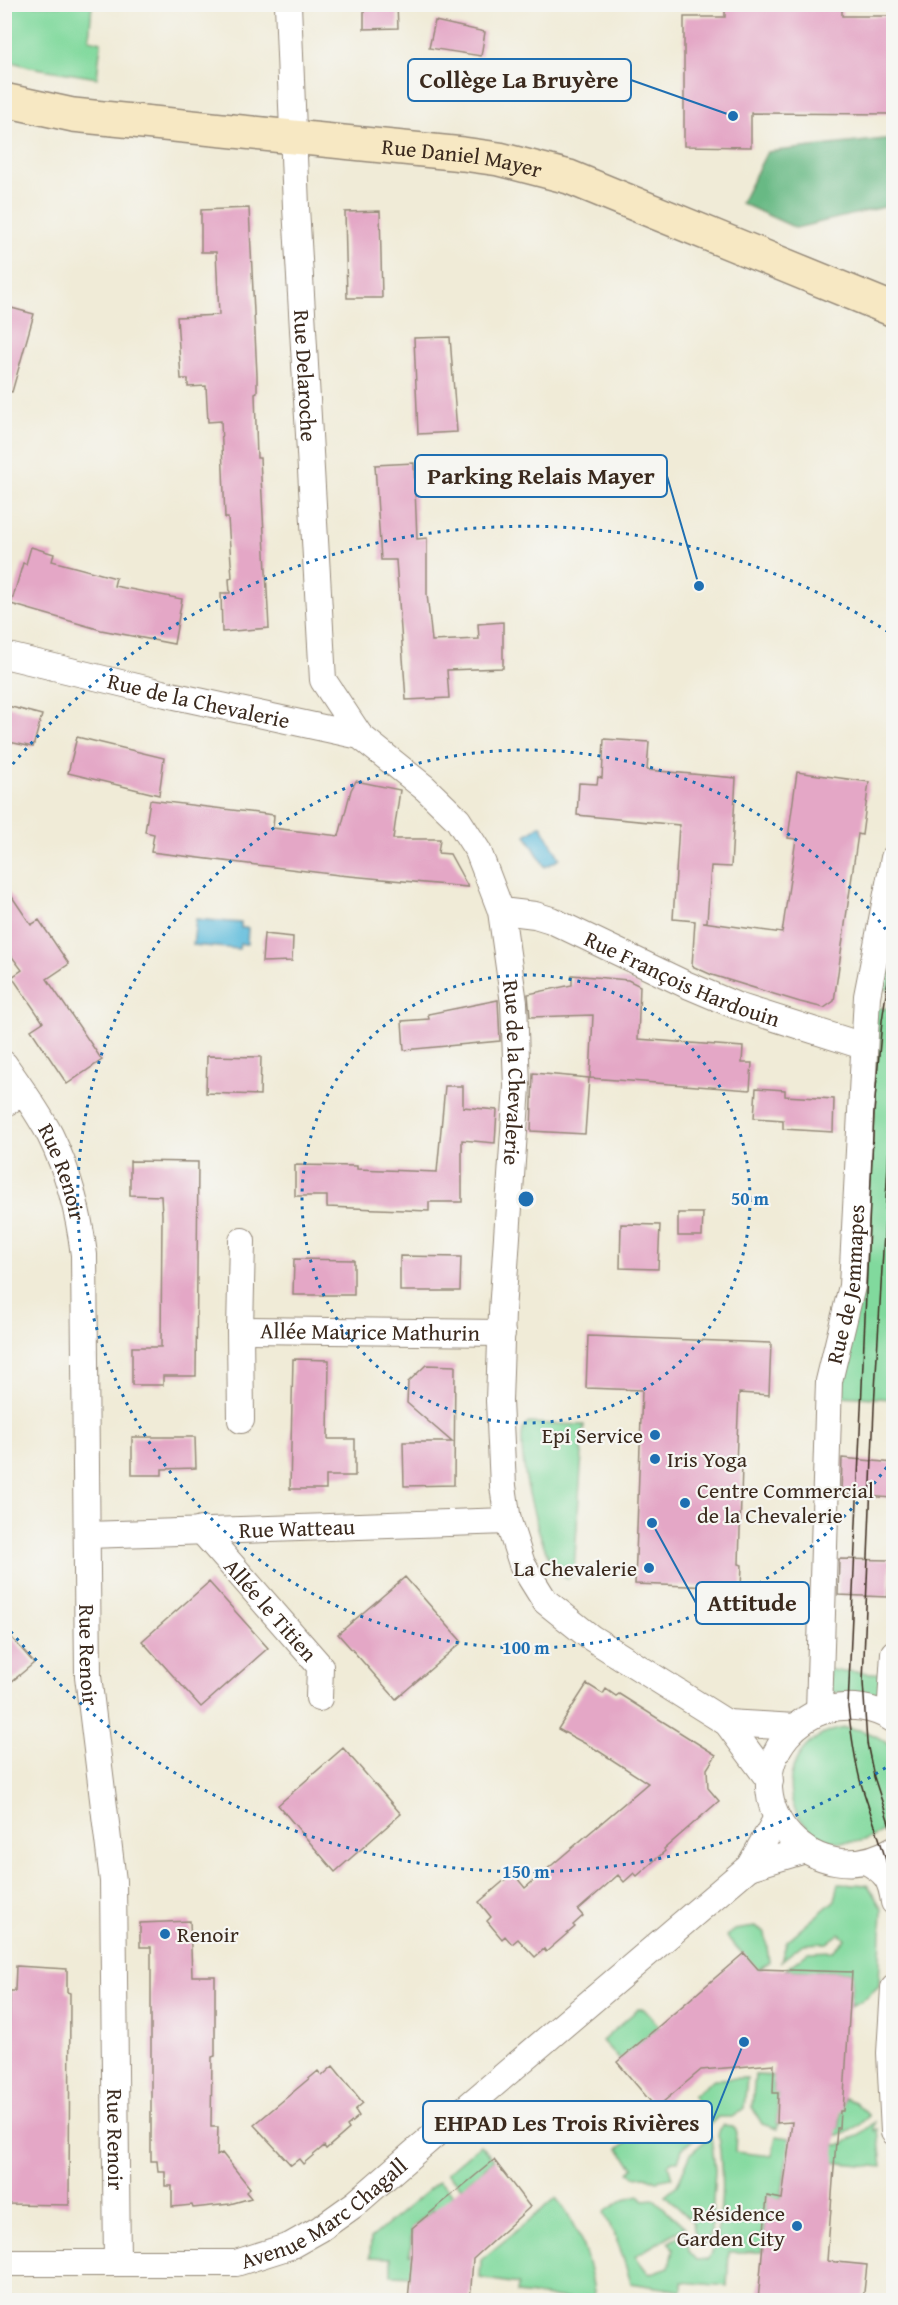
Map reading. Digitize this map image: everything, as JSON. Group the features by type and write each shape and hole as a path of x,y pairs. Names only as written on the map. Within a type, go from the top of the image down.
{"main road":[{"name":"Rue Daniel Mayer","path":"4,100 73,115 463,154 530,166 569,177 894,310"}],"street":[{"name":"Rue Delaroche","path":"288,4 293,138 323,680 360,736"},
{"name":"Rue de la Chevalerie","path":"4,655 166,694 360,736 425,788 458,820 478,851 501,911 514,1003 517,1086 499,1401 503,1486 508,1521 522,1564 545,1601 590,1637 727,1723 770,1781"},
{"name":"Rue de Jemmapes","path":"819,1712 830,1381 852,1286 867,996 894,858"},
{"name":"Rue François Hardouin","path":"501,911 536,915 551,920 685,984 737,1006 863,1046"},
{"name":"Rue Renoir","path":"4,1064 14,1098 49,1134 69,1181 79,1217 84,1255 88,1676 114,1881 117,2264"},
{"name":"Allée Maurice Mathurin","path":"241,1420 242,1241"},
{"name":"Allée Maurice Mathurin","path":"240,1329 502,1333"},
{"name":"Rue Watteau","path":"87,1535 508,1521"},
{"name":"Allée le Titien","path":"201,1530 320,1666 319,1698"},
{"path":"894,1653 892,1719 867,1708 843,1706 819,1712 795,1727 782,1743 774,1761 770,1781 771,1800 777,1818 789,1836 805,1850 824,1859 844,1863 866,1862 894,1849"},
{"name":"Rue de la Chevalerie","path":"727,1723 795,1727"},
{"name":"Avenue Marc Chagall","path":"4,2263 236,2263 290,2246 320,2229 355,2204 749,1867 777,1818"},
{"name":"Avenue Marc Chagall","path":"749,1867 805,1850"},
{"path":"866,1862 879,1869 891,1883 894,1902"},
{"path":"894,1988 890,2053 894,2132"}],"green space":[{"path":"4,5 92,5 89,39 101,42 97,78 30,67 5,60"},
{"path":"893,138 893,205 796,228 741,203 767,152"},
{"path":"893,900 893,990 876,988"},
{"path":"871,1007 893,1009 894,1210 889,1300 893,1328 893,1399 841,1396"},
{"path":"528,1423 584,1425 574,1570 568,1578 559,1574 552,1564 532,1505 523,1460 522,1442 523,1430"},
{"path":"828,1670 886,1674 881,1696 830,1692"},
{"path":"845,1728 872,1734 894,1751 893,1820 874,1836 857,1842 826,1839 808,1828 796,1811 790,1791 792,1770 802,1751 819,1737"},
{"path":"839,1883 868,1885 882,1909 879,1986 863,2000 850,2006 852,1972 785,1970 808,1952 833,1951 845,1939 839,1934 827,1943 803,1944 781,1961 787,1941 835,1900"},
{"path":"755,1927 765,1933 769,1962 758,1970 726,1936 734,1930"},
{"path":"638,2009 644,2009 659,2026 620,2060 602,2041"},
{"path":"755,2075 779,2076 773,2084 773,2092 778,2093 777,2123 779,2123 777,2129 762,2124 752,2107"},
{"path":"747,2078 744,2108 732,2117 718,2117 700,2134 692,2124 705,2113 693,2096 714,2079"},
{"path":"844,2098 855,2102 869,2116 846,2133 817,2135 812,2125 839,2128"},
{"path":"687,2103 693,2110 680,2121 695,2138 682,2149 678,2161 668,2164 672,2178 656,2181 646,2176 634,2177 629,2172 634,2167 618,2149 665,2111"},
{"path":"875,2122 874,2130 878,2129 882,2167 787,2158 781,2199 767,2197 762,2252 729,2252 727,2286 682,2282 682,2291 631,2283 620,2248 604,2212 624,2199 639,2195 644,2200 654,2199 685,2227 635,2256 649,2274 669,2267 673,2249 669,2242 687,2232 689,2251 697,2260 708,2259 720,2220 722,2178 718,2137 719,2130 724,2125 732,2126 736,2130 735,2152 772,2156 776,2136 839,2145 858,2136"},
{"path":"711,2136 715,2170 711,2232 709,2240 702,2245 697,2241 692,2221 665,2195 677,2185 691,2153"},
{"path":"480,2145 494,2160 461,2188 447,2173"},
{"path":"439,2181 453,2194 438,2215 433,2209 412,2228 410,2254 417,2255 416,2276 391,2275 391,2258 370,2257 371,2238"},
{"path":"556,2198 572,2221 583,2246 591,2273 595,2300 517,2293 518,2284 480,2278 481,2260"},
{"path":"263,2293 265,2300 58,2300 207,2299"},
{"path":"5,2298 58,2300 4,2300"}],"water":[{"path":"541,825 560,859 545,867 526,835"},
{"path":"196,919 241,923 241,928 248,928 247,944 240,944 239,949 193,945"}],"building":[{"path":"364,4 397,4 398,28 364,29"},
{"path":"725,4 842,4 842,16 894,16 894,114 751,113 751,147 684,146 684,17 725,17"},
{"path":"435,21 485,32 481,56 429,48"},
{"path":"249,208 257,375 257,392 255,393 257,458 260,458 269,628 222,632 221,593 230,593 229,579 232,578 228,518 225,518 221,421 208,422 206,386 188,387 188,379 181,379 177,317 219,315 216,252 201,252 201,210"},
{"path":"380,211 382,298 347,298 345,212"},
{"path":"4,306 34,314 12,392 4,391"},
{"path":"450,337 457,432 418,434 414,338"},
{"path":"414,463 417,539 427,538 427,594 432,641 479,639 478,624 503,622 503,668 447,670 449,698 406,700 396,560 381,560 375,465"},
{"path":"31,547 54,554 52,561 116,578 114,586 182,599 174,644 101,630 11,604 23,563 26,564"},
{"path":"4,705 42,715 33,747 4,741"},
{"path":"77,737 164,758 159,795 68,773"},
{"path":"604,739 649,742 647,770 736,778 731,867 711,866 707,922 703,922 782,933 796,839 788,838 797,772 869,782 862,835 858,834 834,1001 824,1008 712,975 692,966 695,921 673,919 679,825 577,815 579,783 597,784 598,777 602,778"},
{"path":"356,781 400,790 393,839 440,839 438,853 450,854 468,887 339,875 151,852 154,834 145,832 150,800 274,815 273,828 339,836 351,790"},
{"path":"4,885 31,925 39,920 69,964 47,979 102,1060 67,1084 31,1030 43,1022 12,977 22,970 4,946"},
{"path":"264,934 293,937 292,961 262,962"},
{"path":"572,975 628,980 640,986 638,1039 743,1047 742,1063 752,1063 750,1090 590,1078 593,1015 530,1017 528,994 572,985"},
{"path":"498,1000 500,1041 404,1050 402,1021 429,1019 428,1014"},
{"path":"207,1056 261,1057 260,1095 206,1093"},
{"path":"533,1073 589,1078 585,1134 531,1131"},
{"path":"445,1086 463,1086 463,1107 497,1110 495,1143 462,1140 462,1202 429,1202 429,1211 327,1207 327,1196 295,1196 295,1165 357,1166 357,1169 437,1172"},
{"path":"756,1088 785,1090 785,1096 834,1099 833,1132 783,1129 783,1120 754,1118"},
{"path":"130,1161 198,1162 196,1376 163,1376 163,1385 132,1385 132,1347 161,1347 162,1215 161,1196 130,1195"},
{"path":"678,1213 703,1213 702,1236 678,1236"},
{"path":"621,1224 660,1225 658,1269 620,1268"},
{"path":"400,1256 461,1257 460,1291 400,1291"},
{"path":"294,1259 354,1260 354,1295 293,1295"},
{"path":"588,1336 771,1343 769,1395 739,1393 736,1464 742,1465 739,1564 742,1565 741,1588 635,1584 642,1390 586,1388"},
{"path":"293,1359 329,1360 328,1439 355,1439 355,1476 326,1476 326,1489 290,1489"},
{"path":"426,1365 455,1366 454,1485 404,1486 403,1442 452,1442 407,1403 408,1382"},
{"path":"132,1437 195,1437 196,1468 162,1469 162,1475 132,1475"},
{"path":"842,1458 894,1463 892,1498 841,1494"},
{"path":"839,1559 890,1560 888,1597 838,1595"},
{"path":"405,1577 462,1642 396,1699 338,1634"},
{"path":"209,1582 268,1648 201,1707 142,1641"},
{"path":"4,1629 34,1663 4,1688"},
{"path":"587,1684 603,1694 606,1689 616,1696 619,1694 716,1755 707,1769 708,1788 719,1801 637,1876 634,1873 624,1882 618,1875 578,1910 583,1916 573,1925 575,1927 546,1952 544,1949 535,1957 518,1939 512,1944 505,1936 502,1939 487,1921 491,1917 479,1902 513,1873 525,1888 648,1783 597,1750 558,1729"},
{"path":"343,1748 401,1814 335,1872 278,1805"},
{"path":"190,1921 192,1976 215,1976 215,2056 212,2057 211,2127 218,2127 217,2156 222,2153 250,2188 246,2192 251,2198 230,2204 193,2208 192,2205 172,2207 172,2186 165,2186 165,2172 158,2172 157,2161 151,2161 151,1947 140,1947 140,1923"},
{"path":"744,1953 758,1969 852,1972 843,2111 840,2111 839,2128 837,2128 827,2261 867,2265 863,2301 758,2301 767,2196 782,2199 792,2122 777,2123 778,2093 773,2093 774,2064 701,2070 656,2108 617,2062"},
{"path":"16,1966 67,1969 67,1992 70,1993 69,2205 6,2204 10,1991 15,1991"},
{"path":"333,2066 363,2103 355,2110 359,2116 347,2126 349,2129 326,2149 324,2146 303,2164 299,2159 291,2165 254,2125 318,2071 322,2076"},
{"path":"494,2160 530,2207 473,2259 470,2301 408,2301 412,2228"}],"tram line":[{"path":"894,939 882,1021 874,1111 848,1707 860,1780 885,1856 894,1902"},
{"path":"894,1060 874,1408 863,1682 867,1743 874,1777 894,1838"},
{"path":"894,1988 890,2053 894,2132"}],"place":[{"name":"Collège La Bruyère","path":"733,116"},
{"name":"Parking Relais Mayer","path":"699,586"},
{"name":"Epi Service","path":"655,1435"},
{"name":"Iris Yoga","path":"655,1459"},
{"name":"Centre Commercial de la Chevalerie","path":"685,1503"},
{"name":"Attitude","path":"652,1523"},
{"name":"La Chevalerie","path":"649,1568"},
{"name":"Renoir","path":"165,1934"},
{"name":"EHPAD Les Trois Rivières","path":"744,2042"},
{"name":"Résidence Garden City","path":"797,2226"}]}
